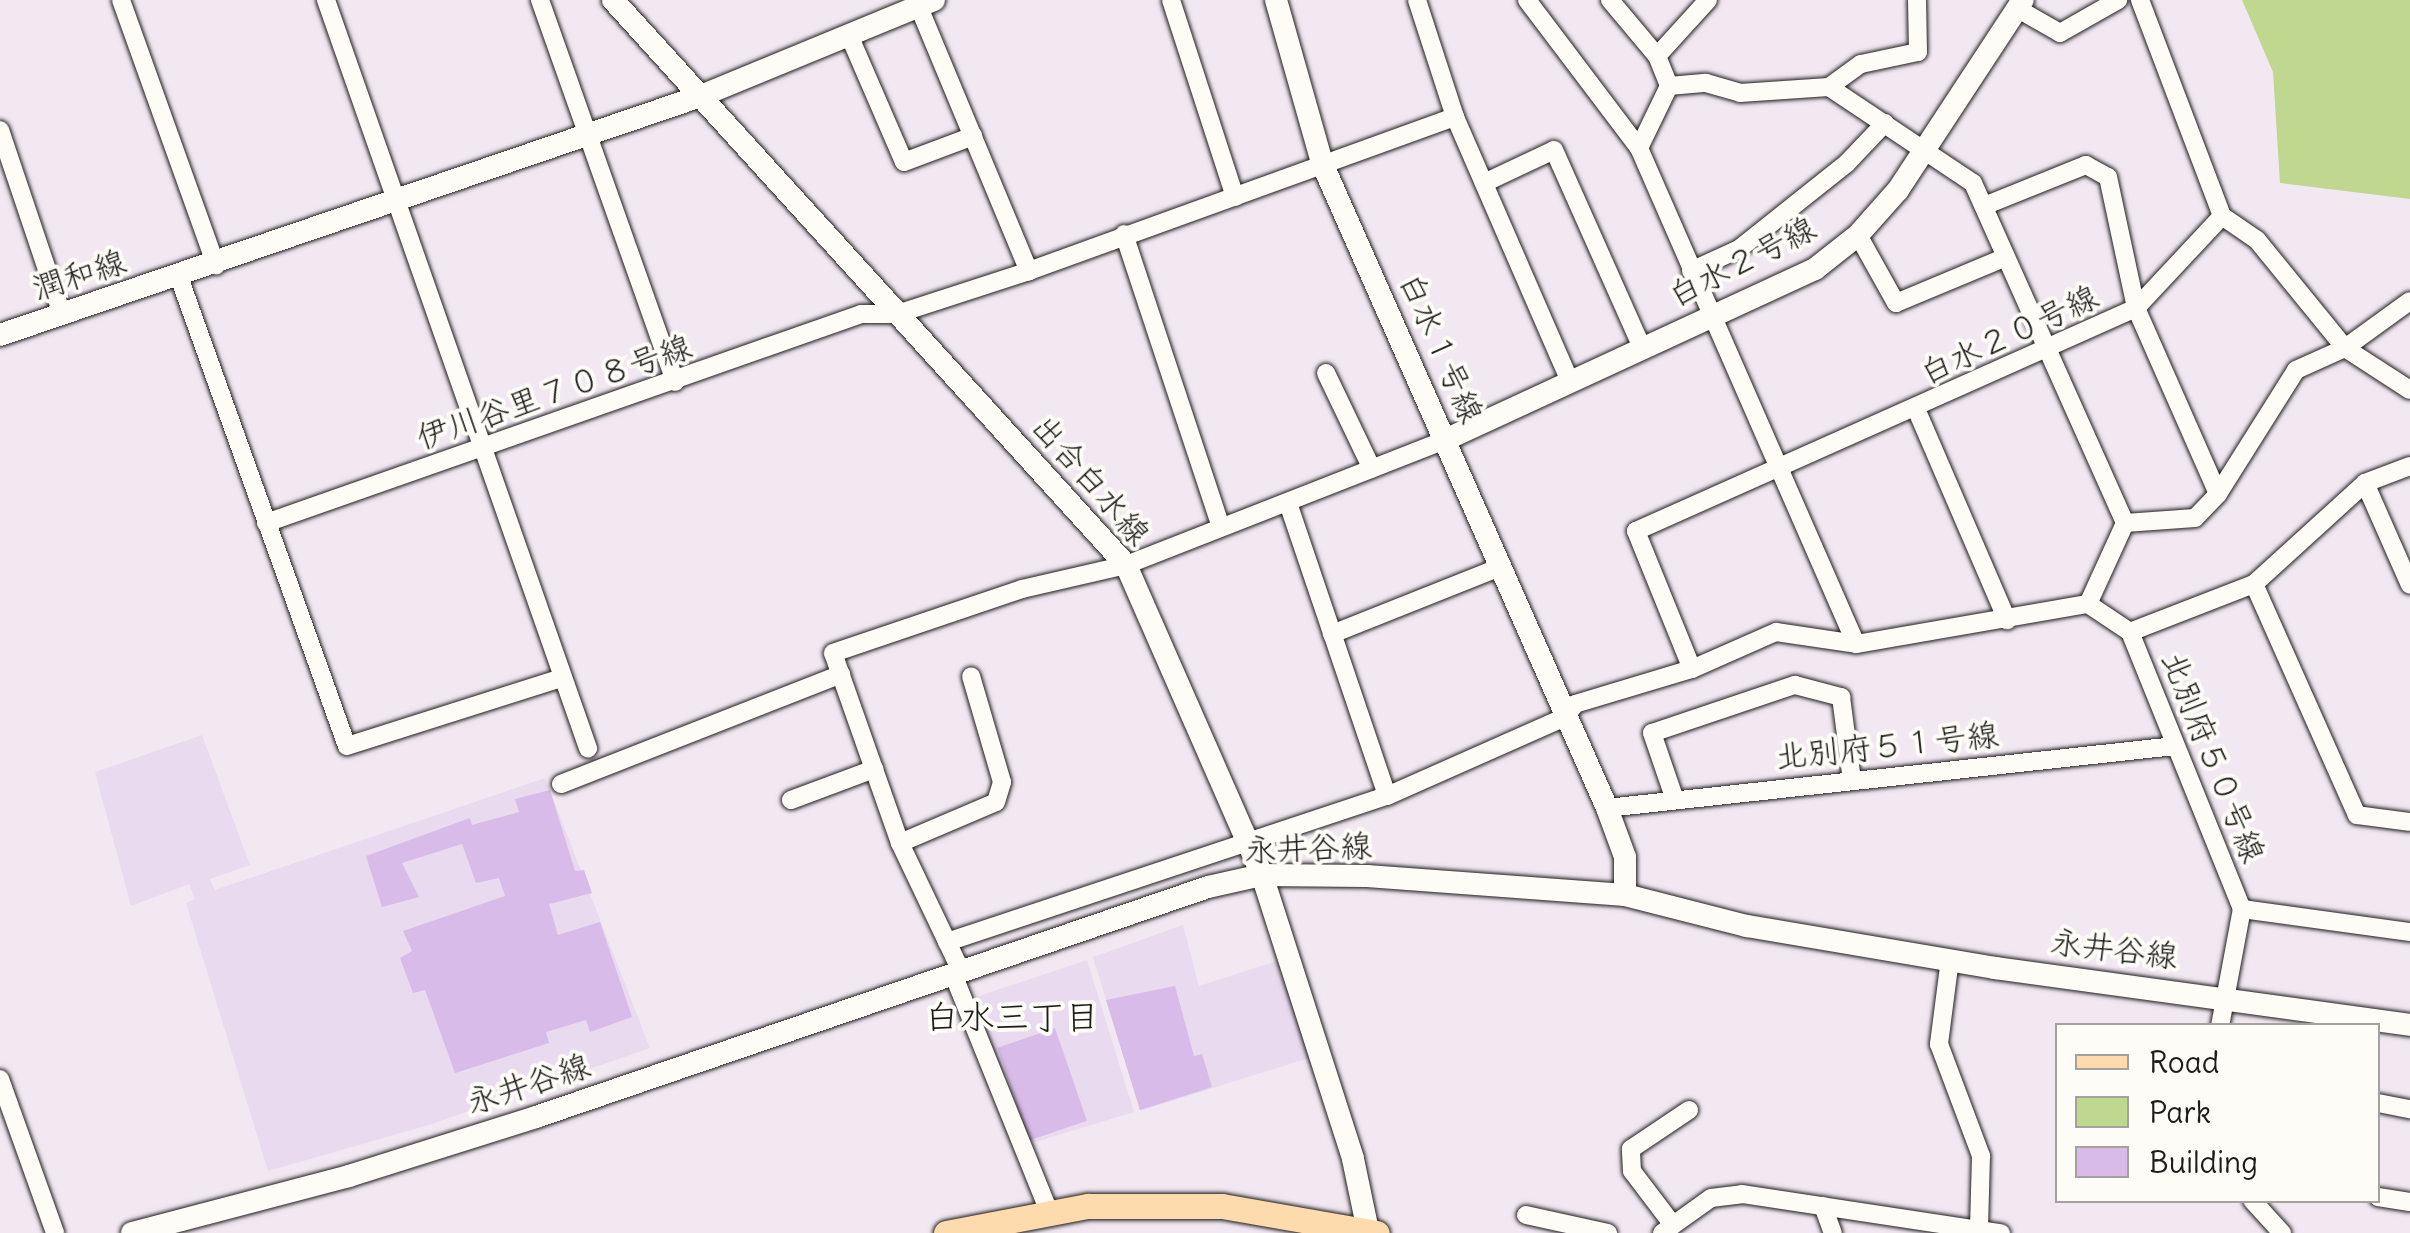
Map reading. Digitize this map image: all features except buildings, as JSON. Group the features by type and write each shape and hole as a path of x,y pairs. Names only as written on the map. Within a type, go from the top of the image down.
{"main road":[{"path":"946,1233 1088,1206 1222,1206 1372,1232"}],"street":[{"path":"121,0 216,265"},
{"path":"326,0 588,748"},
{"path":"540,0 674,382"},
{"name":"出合白水線","path":"613,0 1126,565 1262,875 1353,1159 1372,1232"},
{"path":"1170,0 1235,197"},
{"name":"白水１号線","path":"1276,0 1322,163 1448,439 1607,808 1626,857 1625,896"},
{"path":"1417,0 1455,117 1570,380"},
{"path":"1527,0 1638,148 1856,644"},
{"path":"1610,0 1657,56 1670,86"},
{"path":"1657,56 1708,0"},
{"path":"1670,86 1706,82 1740,93 1830,86 1860,64 1918,52 1917,0"},
{"path":"2020,4 2060,33 2118,0"},
{"path":"2140,0 2222,216 2257,240 2345,348 2407,387"},
{"path":"923,2 972,136 1028,271"},
{"name":"潤和線","path":"0,335 216,265 701,96 923,2"},
{"name":"白水２号線","path":"1448,439 1815,269 1858,235 1926,147 2020,4"},
{"path":"849,35 904,162 972,136"},
{"path":"1638,148 1670,86"},
{"path":"1830,86 1926,147 1974,183 2125,523 2088,604"},
{"name":"伊川谷里７０８号線","path":"266,523 483,450 861,314 898,314 1028,271 1455,117"},
{"path":"1691,271 1739,249 1847,163 1885,122"},
{"path":"0,130 62,314"},
{"path":"1484,184 1554,150 1642,348"},
{"path":"1984,206 2086,165 2108,176 2136,308"},
{"path":"2136,308 2222,216"},
{"path":"1124,234 1222,527"},
{"path":"1858,235 1896,303 2006,257"},
{"path":"179,277 347,746 561,678"},
{"path":"2125,523 2195,518 2218,494 2296,370 2345,348 2410,300"},
{"name":"白水２０号線","path":"1692,669 1636,531 1918,411 2136,308 2218,494"},
{"path":"1326,373 1372,470"},
{"path":"1918,411 2006,620"},
{"path":"1050,1214 947,942 900,843 833,653 1022,589 1126,565 1448,439"},
{"name":"北別府５０号線","path":"2220,1023 2242,908 2130,632 2254,584 2365,483 2410,466"},
{"path":"2365,483 2410,585"},
{"path":"1288,503 1386,796"},
{"path":"1332,634 1500,567"},
{"path":"2254,584 2357,815 2410,822"},
{"path":"947,942 1386,796 1565,717 1574,704 1692,669 1776,632 1856,644 2088,604 2130,632"},
{"path":"561,784 841,674"},
{"path":"900,843 996,802 1002,782 971,676"},
{"path":"1675,800 1652,733 1796,686 1841,697 1852,780"},
{"name":"北別府５１号線","path":"1607,808 2174,746"},
{"path":"791,800 874,769"},
{"name":"永井谷線","path":"132,1233 348,1176 536,1117 1135,912 1262,875 1366,876 1625,896 1747,926 1950,959 2224,994 2410,1025"},
{"path":"1124,883 1135,912"},
{"path":"2242,908 2409,928"},
{"path":"1950,959 1939,1044 1981,1156 1978,1229"},
{"path":"0,1079 55,1233"},
{"path":"2380,1103 2410,1109"},
{"path":"1689,1110 1632,1149 1632,1171 1668,1229 1711,1198 1742,1194 2001,1233"},
{"path":"2380,1197 2410,1202"},
{"path":"2255,1203 2282,1233"},
{"path":"1823,1206 1834,1233"},
{"path":"1526,1215 1608,1233"}],"shaded area":[{"path":"202,735 250,865 210,879 215,890 545,778 650,1048 432,1124 268,1171 186,903 195,899 189,884 131,906 95,772"},
{"path":"1183,925 1199,986 1280,960 1309,1058 1140,1111 1093,957"},
{"path":"1087,960 1134,1112 1032,1143 970,999"}],"green space":[{"path":"2242,0 2410,0 2410,199 2280,183 2273,72"}],"district":[{"name":"白水三丁目","path":"1012,1016"}]}
